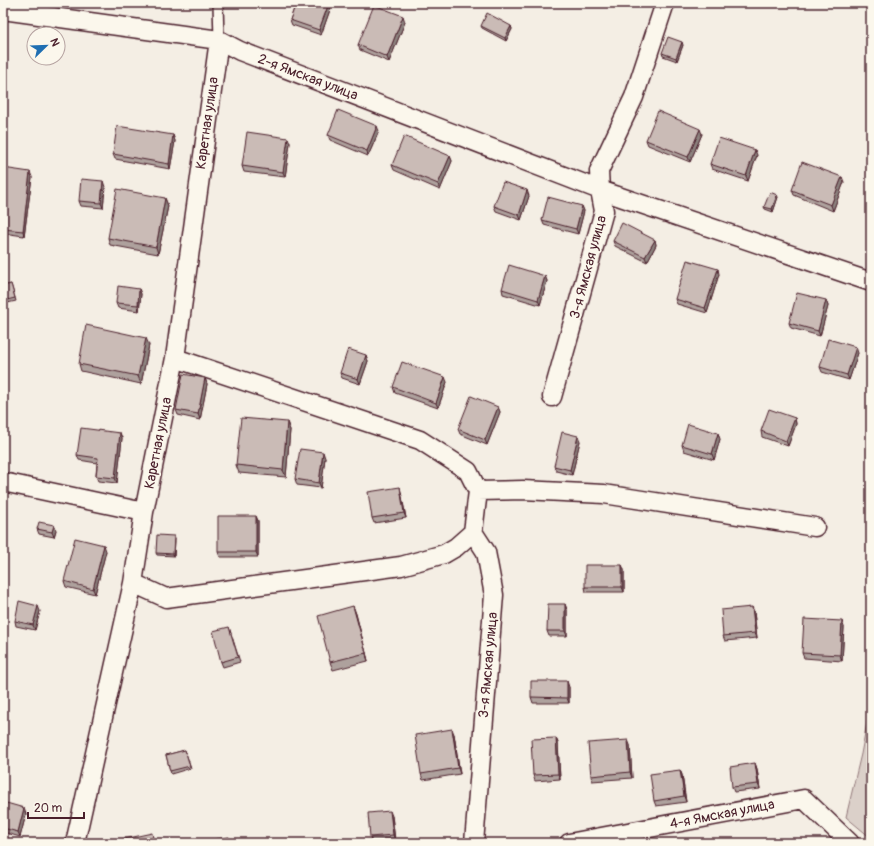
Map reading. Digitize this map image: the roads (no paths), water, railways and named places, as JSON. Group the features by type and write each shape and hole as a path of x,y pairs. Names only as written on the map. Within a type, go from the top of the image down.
{"street":[{"name":"3-я Ямская улица","path":"552,396 604,211 600,190 599,171 634,98 665,3"},
{"name":"2-я Ямская улица","path":"3,10 218,40 248,54 600,190 871,282"},
{"name":"Каретная улица","path":"76,843 133,583 144,512 175,358 218,40"},
{"path":"133,583 166,598 401,566 444,554 456,547 473,532 478,490 468,471 420,440 175,358"},
{"path":"3,482 144,512"},
{"path":"478,490 523,490 604,494 815,527"},
{"name":"3-я Ямская улица","path":"473,532 486,552 494,595 474,843"},
{"name":"4-я Ямская улица","path":"569,843 804,799 850,843"}],"lane":[{"path":"218,3 218,40"}]}
